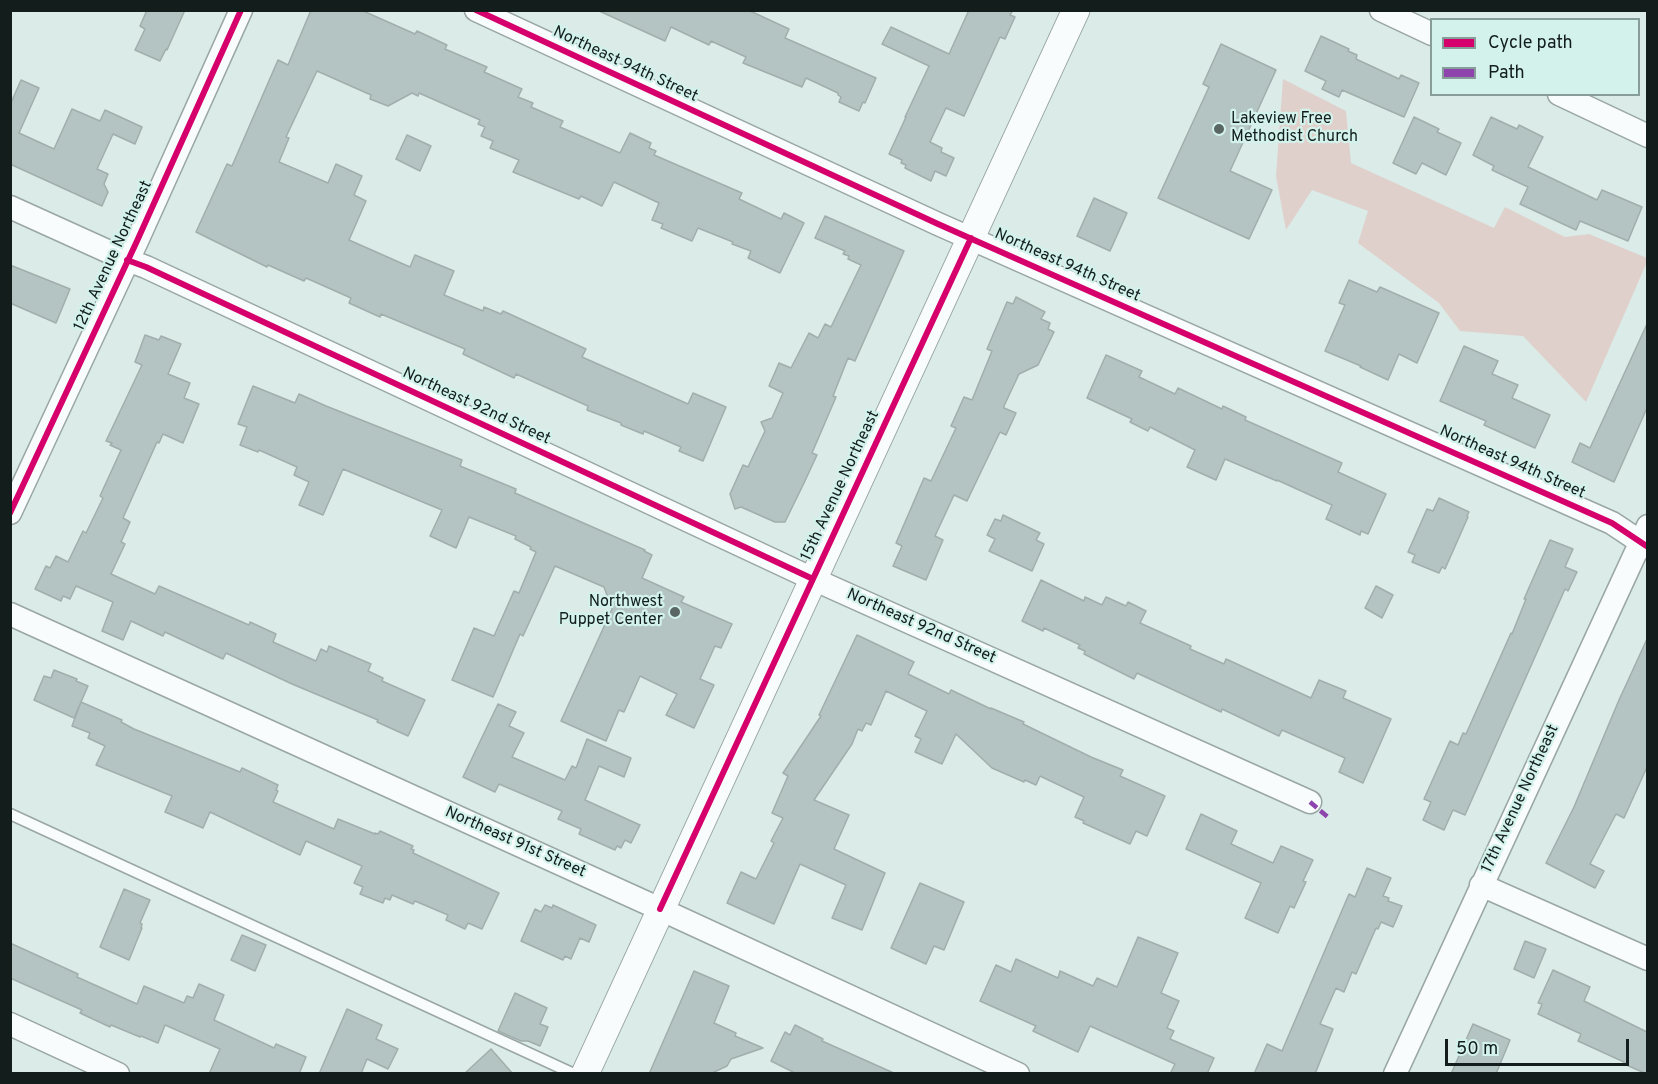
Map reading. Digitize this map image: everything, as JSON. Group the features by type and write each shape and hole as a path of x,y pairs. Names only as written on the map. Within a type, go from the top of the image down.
{"street":[{"name":"12th Avenue Northeast","path":"10,513 241,10"},
{"name":"Northeast 94th Street","path":"476,10 970,238 1645,538"},
{"name":"15th Avenue Northeast","path":"585,1074 1076,10"},
{"path":"1381,10 1430,34"},
{"path":"1563,96 1647,136"},
{"name":"Northeast 92nd Street","path":"10,207 146,267 813,579 1310,802"},
{"name":"17th Avenue Northeast","path":"1395,1074 1481,885 1645,538"},
{"name":"Northeast 91st Street","path":"10,614 1018,1074"},
{"path":"1481,885 1647,959"},
{"path":"10,1024 118,1074"}],"lane":[{"path":"10,814 574,1074"}],"shaded area":[{"path":"1283,79 1346,111 1351,163 1494,228 1505,207 1565,237 1589,234 1647,258 1586,402 1523,336 1460,331 1439,303 1358,243 1368,211 1312,190 1286,230 1276,176"}],"building":[{"path":"147,10 185,10 160,61 135,50 145,29 140,26"},
{"path":"311,10 361,10 415,34 417,31 447,45 445,49 487,67 484,72 522,89 518,97 533,103 531,107 563,121 560,127 620,153 630,133 651,143 649,148 656,151 654,155 742,193 739,199 781,219 784,213 804,223 780,273 748,258 751,251 698,228 692,241 661,228 663,224 652,220 659,203 614,182 602,206 581,196 579,199 513,172 519,160 490,148 493,141 481,136 485,127 478,124 480,120 419,93 418,96 412,93 388,106 370,99 371,95 317,71 286,137 289,138 279,162 328,183 336,164 362,176 354,195 366,201 349,240 410,267 415,255 454,271 444,295 483,311 484,307 501,314 503,311 586,349 582,357 688,404 693,393 726,407 703,461 679,451 681,447 644,431 643,434 621,425 621,423 587,410 588,406 516,374 514,378 463,354 465,349 381,314 380,317 349,303 351,298 306,278 304,281 268,265 267,267 196,232 227,164 232,166 278,60 288,65"},
{"path":"597,10 748,10 789,29 785,38 876,78 859,111 839,102 841,97 838,93 806,78 802,87 743,63 746,57 711,41 709,45 671,27 665,41"},
{"path":"969,10 1013,10 1010,15 1015,17 1005,39 1000,37 964,116 946,108 930,142 942,148 941,152 954,158 946,176 935,171 931,181 905,168 906,165 901,163 902,160 889,154 929,66 882,44 891,27 949,54"},
{"path":"1321,36 1349,49 1348,51 1357,55 1356,59 1399,79 1401,75 1419,83 1404,117 1342,90 1339,97 1322,89 1326,81 1305,71"},
{"name":"Lakeview Free Methodist Church","path":"1221,44 1276,70 1230,171 1272,190 1249,239 1158,198 1209,87 1203,84"},
{"path":"21,80 39,88 19,133 54,149 72,109 100,121 105,110 142,127 135,144 113,134 97,169 108,174 104,184 108,192 102,206 10,164 10,105"},
{"path":"1414,117 1439,129 1437,132 1461,143 1446,175 1422,163 1416,174 1393,163"},
{"path":"1491,117 1517,129 1519,125 1543,137 1528,167 1597,200 1602,190 1642,207 1628,241 1580,221 1576,230 1520,204 1528,187 1492,170 1494,166 1473,155"},
{"path":"407,135 431,146 420,171 396,159"},
{"path":"1094,198 1127,213 1110,251 1077,236"},
{"path":"825,216 904,251 855,361 848,358 833,396 836,397 812,453 817,455 804,483 785,522 775,522 741,507 735,509 730,494 743,465 748,467 765,431 761,422 772,418 783,393 769,386 779,363 791,368 809,333 818,338 825,324 831,327 861,265 848,259 849,256 843,254 845,251 815,238"},
{"path":"10,265 70,289 56,323 10,303"},
{"path":"1349,280 1377,292 1380,287 1439,313 1417,363 1399,354 1388,380 1325,351 1345,305 1339,303"},
{"path":"1016,297 1045,312 1041,319 1050,323 1048,329 1054,332 1038,365 1019,374 1004,406 1016,413 1006,435 1000,432 967,501 954,495 935,536 943,540 926,580 893,566 902,546 896,543 924,478 931,481 956,428 951,426 964,397 972,400 992,351 987,349 1007,302 1013,304"},
{"path":"1647,324 1647,408 1614,482 1572,462 1580,443 1590,448"},
{"path":"145,335 159,340 161,336 181,344 168,374 190,383 184,398 199,404 183,443 163,434 159,443 157,442 123,518 130,522 121,542 125,544 111,574 155,594 159,586 249,625 250,622 276,634 273,642 316,661 321,649 327,652 329,646 371,664 368,671 383,678 382,681 425,700 408,736 377,722 378,720 226,653 223,659 165,632 163,636 131,621 123,640 102,631 113,602 76,586 70,599 63,596 61,601 35,589 46,566 50,568 56,556 68,562 83,531 86,533 103,498 100,496 121,450 106,441 142,365 135,362"},
{"path":"1464,346 1498,361 1492,374 1518,385 1512,398 1550,415 1535,448 1484,425 1486,421 1440,401"},
{"path":"1106,355 1142,371 1139,377 1175,394 1178,388 1222,409 1223,406 1246,417 1245,420 1342,463 1338,472 1386,494 1368,534 1361,531 1360,535 1326,519 1332,505 1225,459 1216,480 1187,467 1195,450 1150,427 1148,431 1130,422 1132,419 1087,398"},
{"path":"253,386 295,403 299,394 462,460 460,466 516,489 515,493 652,555 642,578 684,597 681,602 732,624 721,648 715,646 700,679 714,685 694,728 666,715 677,694 640,676 624,712 619,710 606,741 561,721 612,609 604,587 555,566 523,636 520,634 493,697 452,680 474,628 494,636 514,591 519,593 536,552 515,539 516,536 469,517 456,548 430,536 442,510 343,469 323,515 299,505 309,482 294,475 297,467 259,450 258,452 240,445 247,427 238,424"},
{"path":"1439,498 1469,512 1445,569 1442,567 1439,573 1412,562 1415,555 1408,552 1427,509 1433,511"},
{"path":"1003,515 1040,533 1036,540 1044,544 1032,571 989,551 995,539 987,535 995,519 1001,521"},
{"path":"1550,540 1573,549 1565,567 1577,572 1568,591 1565,589 1465,815 1453,810 1444,830 1423,820 1431,802 1424,799 1450,741 1458,745 1463,733 1466,734 1512,634 1526,599 1524,599"},
{"path":"1041,580 1084,601 1085,597 1102,605 1106,597 1126,606 1128,602 1146,611 1140,623 1191,646 1190,649 1224,664 1226,659 1311,698 1319,680 1346,691 1343,698 1391,719 1363,783 1339,772 1345,758 1282,730 1279,736 1137,673 1134,679 1084,654 1085,651 1078,648 1080,645 1044,628 1043,631 1022,621"},
{"path":"1376,586 1393,595 1382,618 1365,608"},
{"path":"857,635 914,662 908,674 949,694 951,690 1024,722 1023,724 1091,757 1123,770 1120,776 1165,796 1147,836 1136,831 1130,844 1083,823 1084,821 1075,817 1084,797 1040,776 1036,785 992,768 956,734 942,764 915,752 921,739 915,736 927,711 886,691 871,725 866,723 862,731 858,729 852,744 814,800 849,815 834,849 885,873 862,930 832,918 846,885 800,864 774,924 727,903 741,872 756,879 774,843 771,841 783,818 772,813 788,776 783,773 821,716 819,715"},
{"path":"1647,639 1647,767 1624,818 1616,814 1590,864 1604,871 1595,888 1546,863 1574,807"},
{"path":"54,670 88,686 74,718 34,700 44,676 51,678"},
{"path":"81,702 122,720 121,722 134,729 240,772 242,768 278,785 273,802 334,829 338,819 375,834 380,831 413,846 411,849 414,850 413,853 499,893 482,929 468,923 465,929 446,920 448,915 415,901 413,904 392,895 390,900 385,898 383,903 360,894 363,887 354,883 362,866 306,841 300,855 210,812 203,828 165,812 172,796 96,765 105,746 88,738 90,733 72,726"},
{"path":"498,704 516,712 509,726 524,733 512,757 565,780 572,766 576,768 587,739 631,758 624,777 599,766 585,800 640,825 631,843 625,840 621,848 617,846 615,850 579,834 581,829 558,819 562,811 499,784 495,792 463,777"},
{"path":"1201,814 1237,831 1231,844 1273,863 1281,846 1313,860 1294,908 1290,906 1278,933 1245,918 1261,883 1186,849"},
{"path":"1367,868 1391,878 1383,896 1389,898 1388,901 1402,906 1393,927 1381,922 1378,929 1376,928 1356,974 1352,972 1344,992 1336,988 1320,1024 1333,1029 1315,1074 1254,1074 1267,1044 1282,1051 1349,894 1355,897"},
{"path":"920,883 964,902 944,950 934,946 926,964 891,948"},
{"path":"124,889 150,900 140,923 142,928 129,960 100,947"},
{"path":"545,905 552,908 553,905 596,925 589,942 580,938 571,959 565,956 563,960 521,941 535,909 541,912"},
{"path":"242,935 266,945 255,971 231,960"},
{"path":"1138,937 1178,953 1161,993 1179,1001 1167,1028 1174,1031 1170,1039 1214,1058 1207,1074 1170,1074 1175,1064 1090,1026 1078,1052 1033,1031 1036,1026 980,1001 996,965 1011,972 1016,959 1058,978 1060,971 1093,986 1097,978 1117,987"},
{"path":"1525,941 1546,949 1534,978 1514,969"},
{"path":"10,943 137,1004 144,986 184,1003 187,996 193,998 199,984 224,995 214,1020 274,1048 276,1044 306,1057 299,1074 209,1074 220,1049 165,1025 158,1043 111,1025 110,1027 80,1013 82,1010 10,978"},
{"path":"1553,970 1590,987 1584,1001 1647,1032 1647,1074 1578,1041 1581,1034 1538,1014 1542,1004 1538,1003"},
{"path":"694,971 729,986 714,1023 736,1033 735,1036 763,1048 731,1059 727,1066 710,1074 649,1074"},
{"path":"515,993 547,1008 540,1024 548,1027 540,1046 498,1031"},
{"path":"347,1009 382,1025 376,1039 398,1049 388,1069 367,1059 361,1074 319,1074"},
{"path":"1473,1024 1510,1040 1496,1074 1451,1074"},
{"path":"795,1025 823,1039 822,1041 896,1074 797,1074 771,1061 785,1032 790,1035"},
{"path":"491,1049 513,1074 464,1074"}],"marked path":[{"path":"1310,802 1329,818"}],"cycle path":[{"path":"10,513 137,241 241,10"},
{"path":"476,10 938,224 1612,523 1648,547"},
{"path":"660,909 971,238"},
{"path":"127,260 813,579"}],"place":[{"name":"Lakeview Free Methodist Church","path":"1219,129"},
{"name":"Northwest Puppet Center","path":"675,612"}]}
